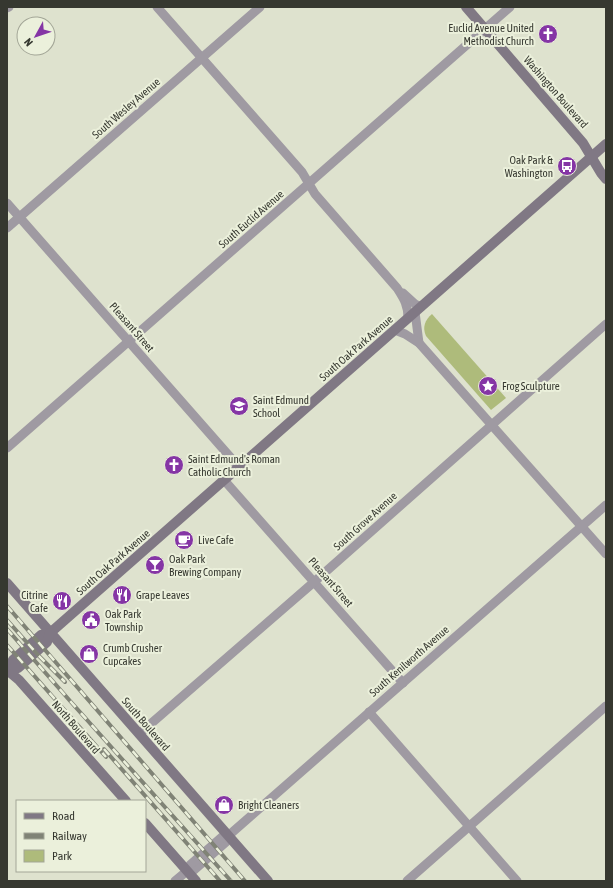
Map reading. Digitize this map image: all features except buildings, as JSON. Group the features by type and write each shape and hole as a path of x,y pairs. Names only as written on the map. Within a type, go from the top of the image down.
{"street":[{"path":"157,7 302,172 316,196 397,288 415,304 416,327 419,343"},
{"name":"South Wesley Avenue","path":"7,228 260,7"},
{"name":"Washington Boulevard","path":"466,7 583,143 606,179"},
{"name":"South Euclid Avenue","path":"7,448 510,7"},
{"name":"South Oak Park Avenue","path":"7,670 13,660 41,635 50,633 606,144"},
{"name":"Pleasant Street","path":"7,203 239,467"},
{"path":"397,288 408,309 415,313"},
{"name":"South Grove Avenue","path":"139,734 314,582 606,324"},
{"path":"395,330 405,334 419,343 606,554"},
{"name":"Pleasant Street","path":"224,480 403,682"},
{"name":"South Kenilworth Avenue","path":"175,881 187,871 190,865 222,837 228,836 606,505"},
{"name":"South Boulevard","path":"7,583 268,881"},
{"name":"North Boulevard","path":"7,670 19,680 125,800"},
{"path":"407,881 606,706"},
{"path":"369,712 517,881"},
{"path":"146,824 196,881"}],"green space":[{"path":"432,314 506,398 491,410 426,336 424,330 425,324"}],"railway":[{"path":"7,606 245,881"},
{"path":"7,620 38,655 65,682"},
{"path":"7,629 231,881"},
{"path":"7,645 106,757"},
{"path":"104,749 220,881"}],"place":[{"name":"Euclid Avenue United Methodist Church","path":"548,34"},
{"name":"Oak Park & Washington","path":"567,166"},
{"name":"Frog Sculpture","path":"488,386"},
{"name":"Saint Edmund School","path":"239,406"},
{"name":"Saint Edmund's Roman Catholic Church","path":"174,465"},
{"name":"Live Cafe","path":"184,540"},
{"name":"Oak Park Brewing Company","path":"155,565"},
{"name":"Grape Leaves","path":"122,595"},
{"name":"Citrine Cafe","path":"62,601"},
{"name":"Oak Park Township","path":"91,620"},
{"name":"Crumb Crusher Cupcakes","path":"89,654"},
{"name":"Bright Cleaners","path":"224,805"}]}
